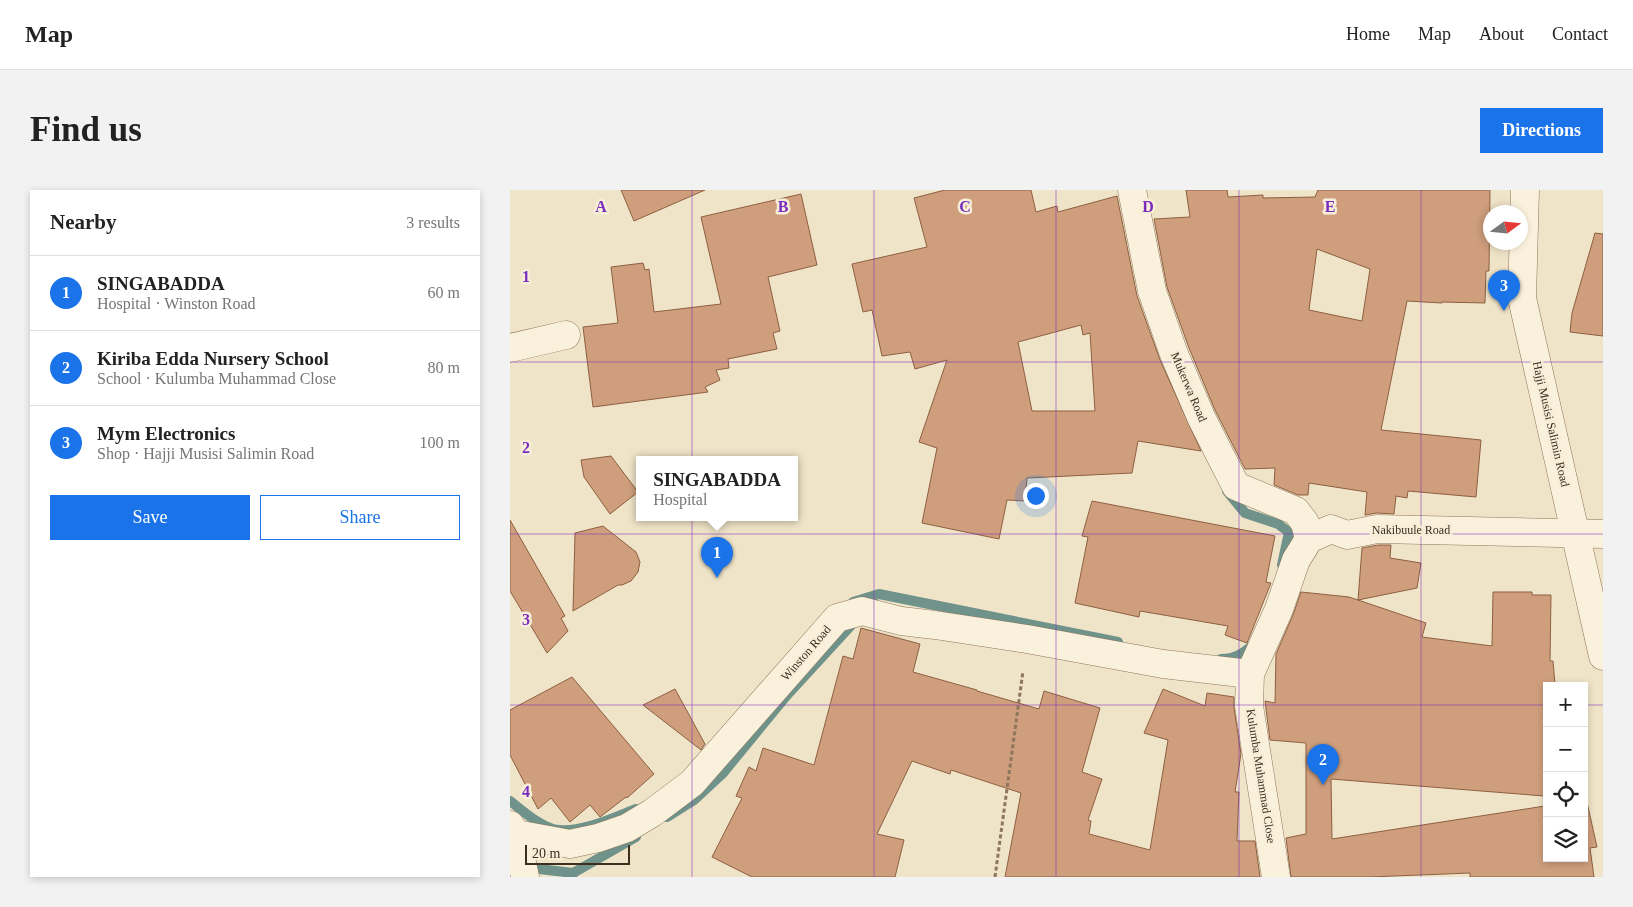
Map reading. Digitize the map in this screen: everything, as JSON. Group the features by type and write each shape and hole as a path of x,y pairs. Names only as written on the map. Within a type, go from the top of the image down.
{"street":[{"name":"Mukerwa Road","path":"1132,190 1152,290 1174,354 1201,417 1220,455 1236,486 1296,511 1305,524 1309,540"},
{"name":"Hajji Musisi Salimin Road","path":"1525,190 1522,298 1603,656"},
{"path":"510,348 566,335"},
{"name":"Nakibuule Road","path":"1309,540 1331,529 1347,536 1377,529 1528,531 1576,534"},
{"path":"1576,534 1603,534"},
{"path":"1250,674 1279,609 1296,560 1309,540"},
{"name":"Winston Road","path":"512,832 570,844 598,838 628,828 652,813 692,782 837,618 862,611 901,622 935,624 1163,664 1250,674"},
{"name":"Kulumba Muhammad Close","path":"1250,674 1249,706 1276,877"},
{"path":"512,832 525,877"}],"path":[{"path":"995,877 1027,639"}],"building":[{"path":"621,190 705,190 634,221"},
{"path":"945,190 1031,190 1036,212 1057,206 1058,212 1117,196 1137,296 1160,360 1201,451 1138,441 1132,473 1027,478 1025,501 1007,500 999,539 922,523 937,448 919,442 947,360 915,369 910,352 882,356 872,310 863,312 852,264 927,247 914,198","holes":["1081,325 1083,335 1090,333 1095,411 1032,411 1018,342"]},
{"path":"1186,190 1227,190 1228,197 1263,195 1263,198 1315,197 1318,190 1490,190 1490,205 1483,205 1483,250 1489,250 1489,271 1486,271 1485,303 1407,301 1381,430 1481,440 1476,497 1408,491 1407,498 1396,496 1394,514 1377,513 1365,515 1367,492 1309,483 1308,495 1298,495 1274,485 1275,468 1245,469 1215,410 1189,348 1167,287 1154,219 1190,217","holes":["1317,249 1370,269 1362,321 1309,310"]},
{"path":"801,194 817,265 768,277 780,331 773,333 777,349 728,359 729,368 716,370 720,380 705,387 708,392 593,407 583,327 618,323 611,267 643,263 645,270 649,269 654,312 721,304 701,217"},
{"path":"1595,233 1603,234 1603,336 1570,332 1572,313"},
{"path":"611,456 636,489 636,494 610,514 584,477 581,460"},
{"path":"1092,501 1275,536 1266,582 1271,583 1247,643 1225,635 1228,626 1140,611 1139,617 1075,603 1088,537 1082,536"},
{"path":"510,520 565,616 561,618 568,631 547,653 510,591"},
{"path":"603,526 636,552 640,562 638,572 631,581 618,585 573,611 575,533"},
{"path":"1391,545 1390,558 1421,563 1417,588 1358,600 1362,548"},
{"path":"1301,592 1349,597 1426,623 1422,637 1492,646 1493,592 1532,592 1532,595 1551,595 1550,661 1553,661 1555,682 1543,682 1543,796 1331,779 1332,839 1543,806 1543,862 1588,862 1588,807 1597,847 1590,848 1594,877 1470,877 1470,873 1369,877 1291,877 1286,838 1306,834 1306,743 1270,740 1265,701 1275,703 1276,654"},
{"path":"861,628 920,644 913,672 1039,709 1044,691 1100,708 1082,772 1102,779 1088,820 1091,821 1089,834 1150,850 1168,740 1144,733 1163,689 1205,706 1207,693 1234,697 1241,754 1235,792 1239,792 1237,841 1255,841 1260,877 1005,877 1021,793 951,770 950,774 912,761 877,834 904,840 895,877 752,877 712,857 742,798 736,796 749,767 756,771 763,748 814,765 843,656 853,659"},
{"path":"572,677 654,774 627,798 600,817 590,805 570,822 551,798 538,809 510,755 510,710"},
{"path":"675,689 705,744 701,750 643,705"}],"waterway":[{"path":"1227,491 1245,513 1278,524 1289,532 1282,565"},
{"path":"853,602 879,594 1118,642"},
{"path":"667,817 694,800 723,773 787,695 855,621"},
{"path":"1221,659 1239,655 1254,644"},
{"path":"510,801 541,824 553,829 563,830 573,830 595,825 636,809"},
{"path":"572,877 573,873 636,837"},
{"path":"510,874 522,867 573,873"}],"place":[{"name":"Mym Electronics","path":"1504,311"},
{"name":"SINGABADDA","path":"717,578"},
{"name":"Kiriba Edda Nursery School","path":"1323,785"}]}
